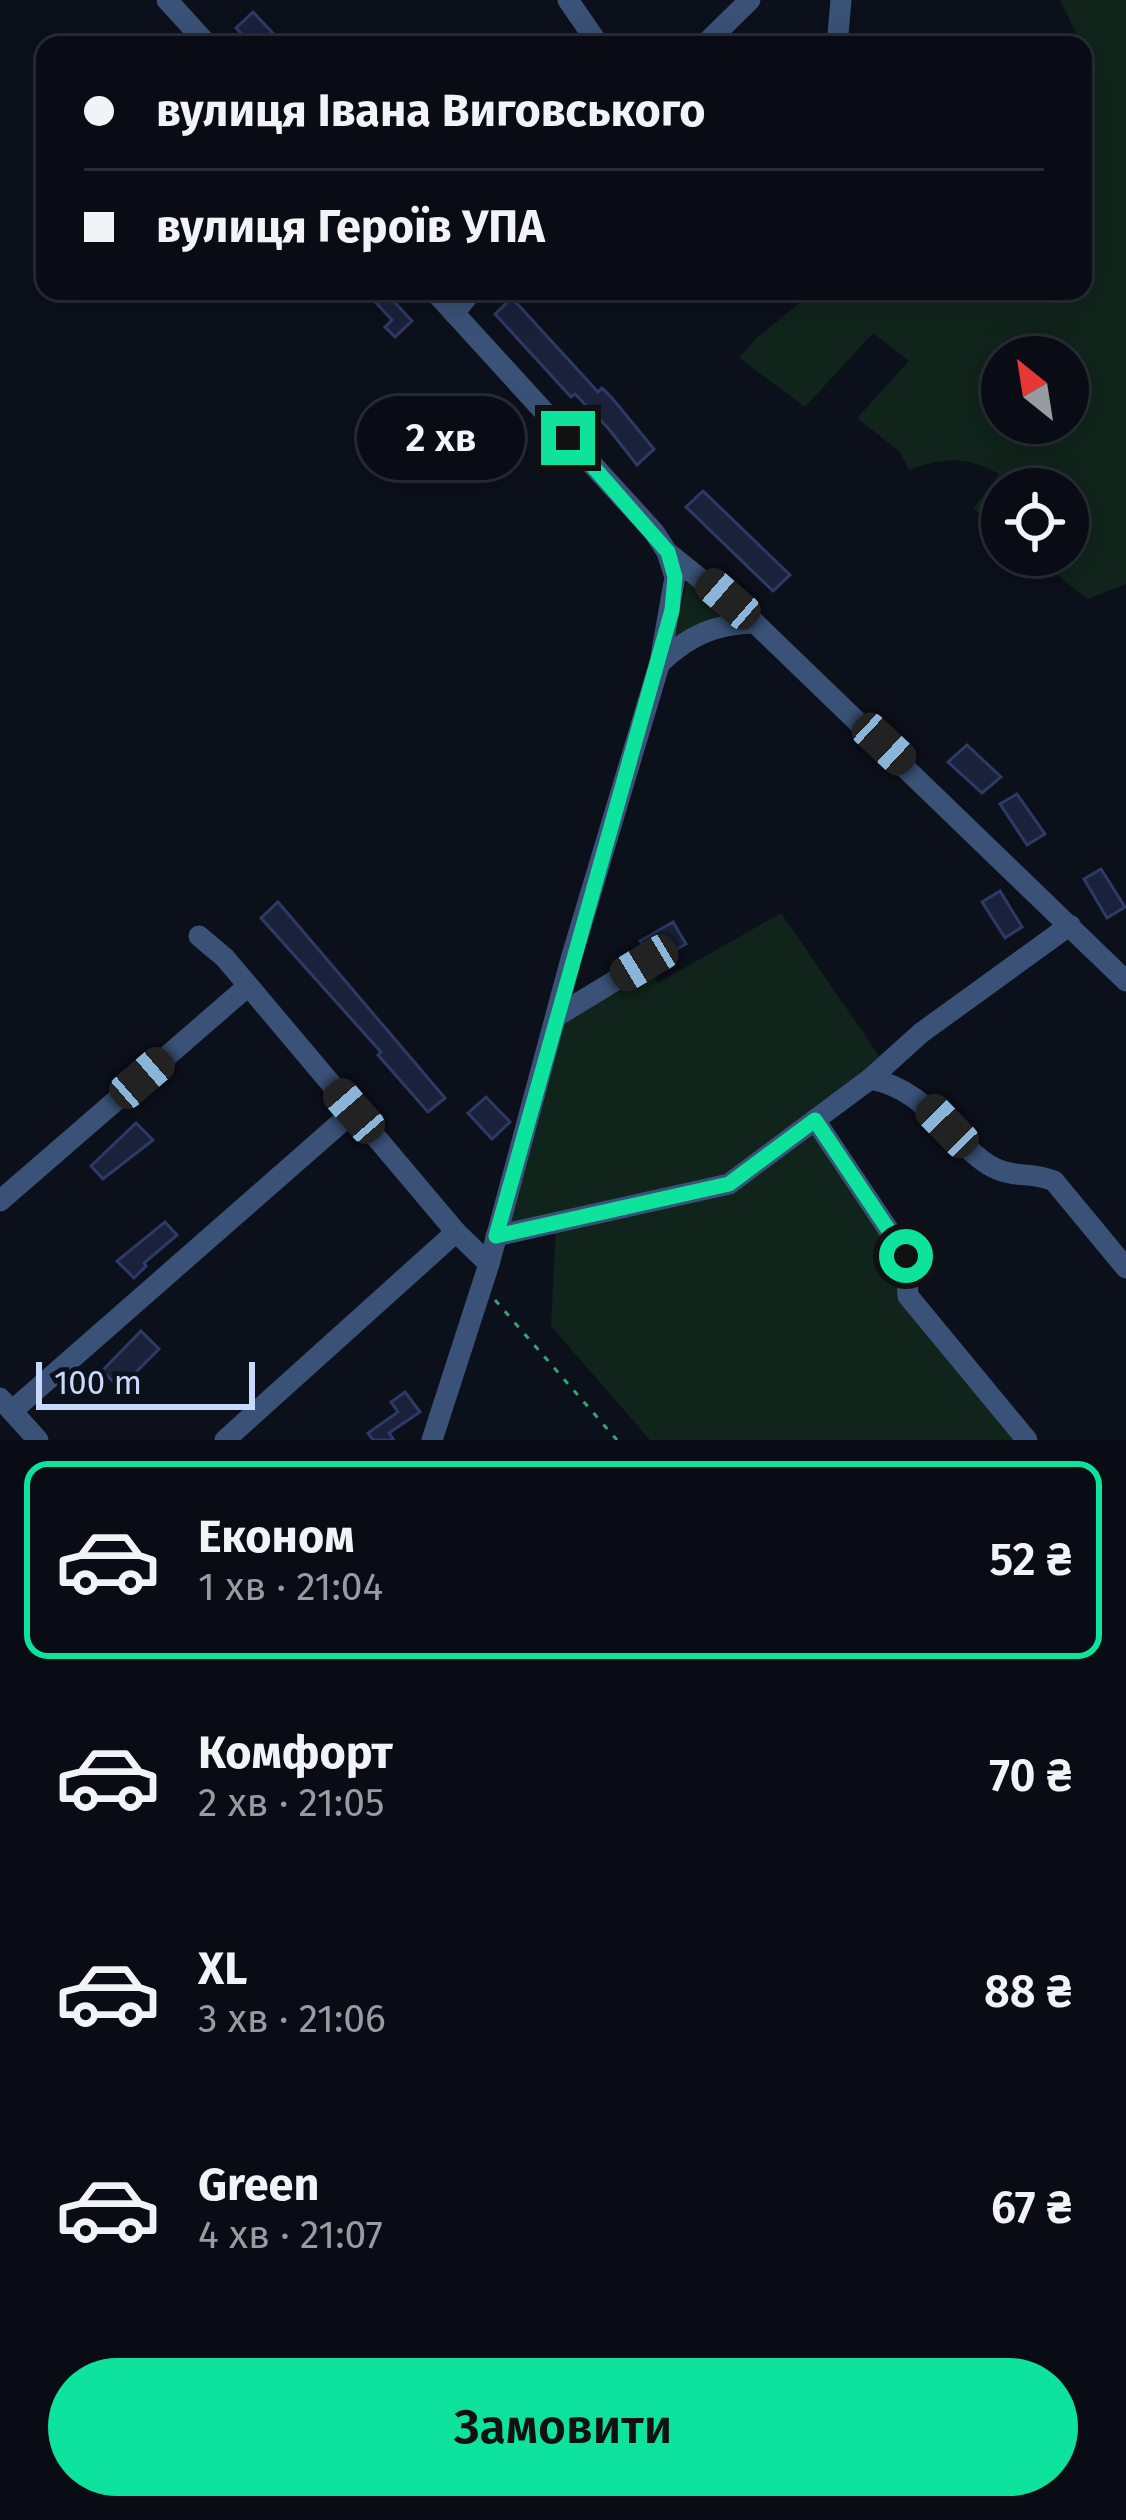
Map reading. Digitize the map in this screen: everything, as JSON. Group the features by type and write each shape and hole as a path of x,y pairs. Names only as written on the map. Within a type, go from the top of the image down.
{"street":[{"path":"166,0 200,36"},
{"path":"568,0 593,36"},
{"path":"713,36 750,0"},
{"path":"838,36 841,0"},
{"path":"442,300 668,552 755,623 1126,981"},
{"path":"454,313 465,300"},
{"path":"433,1440 486,1274 660,662 675,577 668,552"},
{"path":"660,662 683,641 706,629 755,623"},
{"path":"496,1236 729,1184 869,1079 921,1033 1070,925"},
{"path":"199,936 248,986 456,1232 486,1274"},
{"path":"556,1016 644,963"},
{"path":"0,1202 248,986"},
{"path":"869,1079 890,1083 918,1099 998,1171 1015,1178 1041,1176 1054,1181 1126,1268"},
{"path":"38,1440 6,1404 354,1111"},
{"path":"815,1120 906,1256 908,1296 1027,1440"},
{"path":"225,1440 456,1232"}],"path":[{"path":"486,1274 617,1440"}],"green space":[{"path":"1060,0 1126,0 1126,584 1087,599 1059,576 1089,576 1089,468 985,468 955,460 909,470 900,452 857,418 909,361 873,333 805,407 739,358 804,300 1092,300 1092,36 1077,36"},
{"path":"687,582 745,619 672,646"},
{"path":"781,913 884,1063 736,1175 507,1226 563,1020 650,970 658,983"},
{"path":"814,1131 899,1250 897,1284 1023,1440 650,1440 551,1326 556,1225 715,1192"}],"building":[{"path":"253,12 276,36 244,36 236,28"},
{"path":"373,300 392,300 412,321 395,337 385,327 392,320"},
{"path":"514,300 598,392 602,388 612,398 654,449 637,465 608,428 575,394 571,397 495,314"},
{"path":"703,491 790,575 773,591 686,507"},
{"path":"967,745 1001,777 982,793 948,762"},
{"path":"1017,794 1045,834 1027,845 1000,804"},
{"path":"1101,869 1125,907 1107,918 1084,879"},
{"path":"1000,891 1022,927 1005,938 982,902"},
{"path":"278,902 445,1098 428,1112 261,918"},
{"path":"673,922 686,944 658,960 640,941"},
{"path":"486,1097 510,1122 492,1139 468,1113"},
{"path":"136,1123 153,1140 103,1179 91,1166"},
{"path":"165,1222 177,1235 134,1278 117,1261"},
{"path":"141,1331 159,1349 120,1388 102,1371"},
{"path":"405,1392 420,1412 389,1433 394,1440 373,1440 368,1433 398,1412 391,1402"}],"route":[{"path":"568,438 654,532 668,552 675,577 660,662 496,1236 729,1184 815,1120 906,1256"}]}
